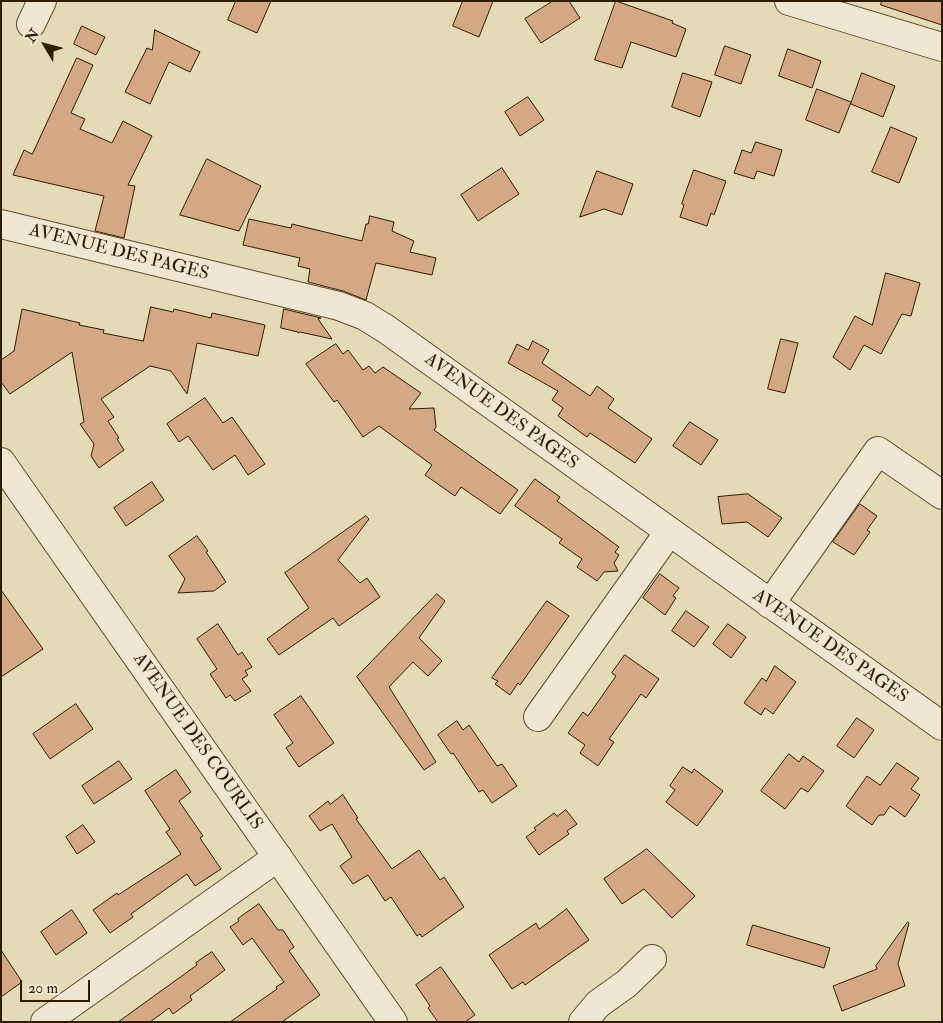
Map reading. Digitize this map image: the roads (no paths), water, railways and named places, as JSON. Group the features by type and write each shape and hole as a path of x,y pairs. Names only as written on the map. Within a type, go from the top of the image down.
{"street":[{"path":"789,1 942,47"},
{"name":"AVENUE DES PAGES","path":"1,224 339,306 365,316 386,329 942,726"},
{"path":"770,604 878,451 942,495"},
{"name":"AVENUE DES COURLIS","path":"1,462 278,857 385,1019"},
{"path":"538,717 669,532"},
{"path":"45,1022 278,857"},
{"path":"583,1022 598,1004 626,984 652,959"}]}
